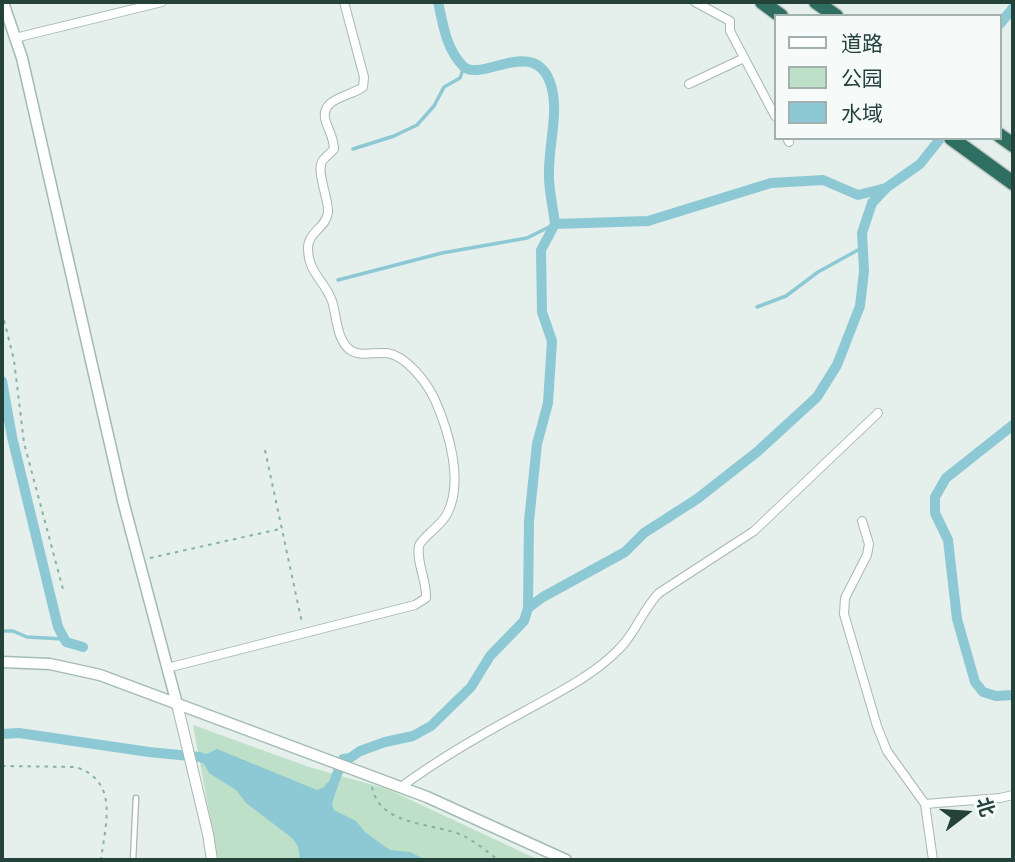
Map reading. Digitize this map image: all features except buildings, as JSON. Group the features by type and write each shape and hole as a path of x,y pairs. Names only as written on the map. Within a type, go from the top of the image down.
{"highway":[{"path":"762,2 778,14"},
{"path":"816,2 833,14"},
{"path":"954,140 1013,183"}],"main road":[{"path":"3,2 22,58 120,487 177,704"},
{"path":"2,662 50,664 100,675 427,797 566,860"}],"street":[{"path":"15,38 162,2"},
{"path":"167,668 415,606 426,598 427,588 419,547 422,540 435,531 447,515 454,494 456,473 435,401 423,381 400,358 389,353 356,353 348,348 341,336 332,301 312,268 308,248 310,238 326,220 328,210 321,162 334,149 324,117 327,105 363,87 364,77 344,2"},
{"path":"695,2 730,21 730,31 774,114"},
{"path":"689,84 744,58"},
{"path":"401,787 433,763 559,694 618,650 630,637 646,606 659,593 754,531 878,413"},
{"path":"862,521 869,544 867,555 845,598 844,614 887,751 925,804 933,860"},
{"path":"177,704 212,860"},
{"path":"925,804 1013,795"}],"lane":[{"path":"133,860 136,798"}],"path":[{"path":"2,312 14,360 27,456 64,593"},
{"path":"264,450 304,633"},
{"path":"139,561 280,529"},
{"path":"2,766 76,767 96,778 105,790 107,803 101,860"},
{"path":"370,776 374,795 388,811 413,824 448,830 467,837 498,860"}],"green space":[{"path":"193,725 309,767 387,789 539,860 218,860"}],"water":[{"path":"217,749 317,790 328,782 338,785 332,804 334,810 356,821 366,833 390,850 410,852 424,859 435,860 300,860 298,846 292,838 246,803 236,790 209,773 200,757"}],"waterway":[{"path":"438,2 449,44 463,66 471,70 521,61 533,63 543,70 551,85 554,106 549,177 555,224 648,221 771,183 823,180 858,195 886,188 920,164 939,140"},
{"path":"1001,23 1013,8"},
{"path":"353,149 394,136 417,125 434,106 444,87 460,78 464,67"},
{"path":"528,608 625,552 644,533 697,499 757,452 817,397 837,365 860,306 864,271 862,233 872,203 886,188"},
{"path":"338,280 442,253 527,238 555,224"},
{"path":"329,795 343,759 385,742 413,736 431,726 471,687 490,656 524,621 528,608 529,521 537,444 548,403 552,341 542,312 541,250 555,224"},
{"path":"757,307 786,296 818,272 858,250 863,253"},
{"path":"2,381 12,437 58,627 66,642 83,647"},
{"path":"1013,425 946,478 935,497 935,513 948,540 957,619 975,682 983,692 996,696 1013,695"},
{"path":"2,631 13,631 27,637 64,639"},
{"path":"2,734 19,733 200,757 214,762"}]}
